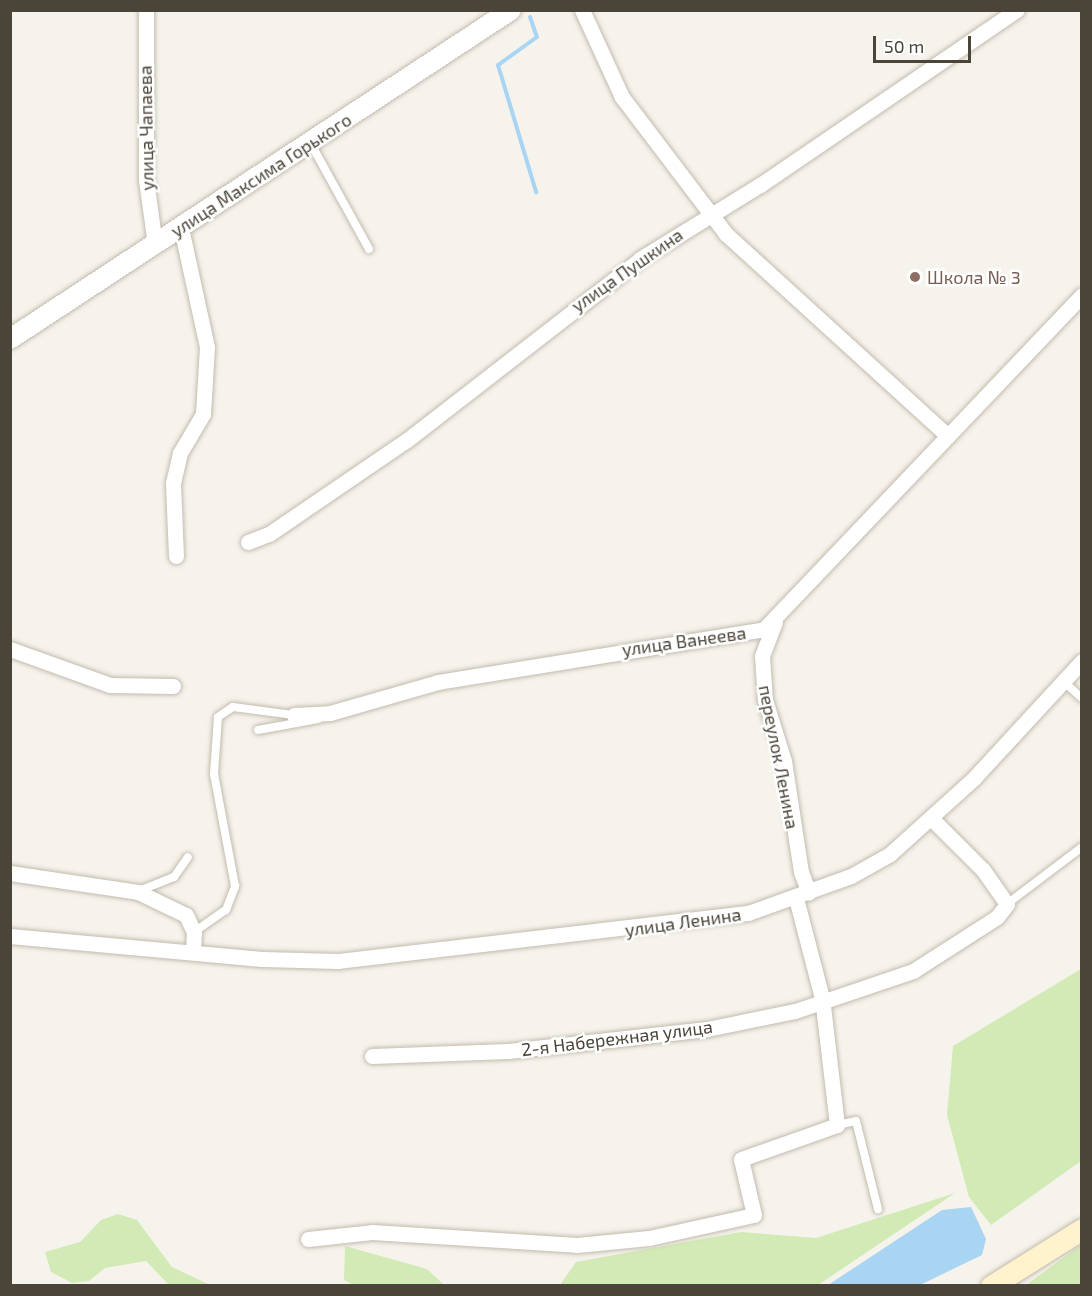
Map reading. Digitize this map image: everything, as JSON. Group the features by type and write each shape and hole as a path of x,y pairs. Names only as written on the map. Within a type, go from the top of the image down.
{"main road":[{"path":"991,1286 1082,1229"}],"street":[{"name":"улица Чапаева","path":"146,10 146,180 155,245"},
{"path":"582,10 621,97 709,213 740,248 948,436"},
{"name":"улица Пушкина","path":"248,542 269,534 407,440 555,321 709,213 819,146 1017,10"},
{"name":"улица Максима Горького","path":"10,339 181,228 501,13"},
{"path":"176,556 173,483 180,453 203,414 207,357 181,228"},
{"name":"улица Ванеева","path":"294,715 330,713 438,682 700,636 742,634 775,622 1082,295"},
{"name":"переулок Ленина","path":"775,622 762,656 771,732 784,761 802,895 822,998 837,1125"},
{"path":"742,634 753,638 762,656"},
{"path":"10,649 110,685 173,686"},
{"name":"улица Ленина","path":"10,936 338,961 462,943 667,926 748,913 802,895 871,866 932,819 1082,661"},
{"path":"932,819 983,870 1006,904"},
{"path":"10,873 138,892 186,915 194,932 193,951"},
{"name":"2-я Набережная улица","path":"372,1056 508,1051 707,1029 795,1011 822,998 913,971 997,917 1006,904"},
{"path":"308,1239 372,1232 577,1245 649,1238 754,1215 741,1159 837,1125"}],"lane":[{"path":"310,142 369,249"},
{"path":"1063,681 1082,698"},
{"path":"194,932 226,910 235,886 214,774 219,717 232,707 294,715"},
{"path":"258,730 330,713"},
{"path":"1006,904 1082,847"},
{"path":"138,892 174,877 188,857"},
{"path":"837,1125 856,1121 878,1209"}],"green space":[{"path":"1081,969 1081,1161 991,1225 969,1197 947,1115 953,1046"},
{"path":"955,1193 818,1285 560,1285 576,1262 741,1232 816,1238"},
{"path":"118,1214 137,1220 172,1267 210,1285 169,1285 146,1261 105,1268 89,1281 72,1283 51,1272 45,1252 80,1242 101,1220"},
{"path":"1081,1245 1081,1285 1026,1285"},
{"path":"345,1246 427,1269 444,1285 354,1285 344,1280"}],"water":[{"path":"971,1207 986,1239 982,1255 920,1285 828,1285 942,1210"}],"waterway":[{"path":"530,17 537,37 498,65 536,192"}],"place":[{"name":"Школа № 3","path":"915,277"}]}
